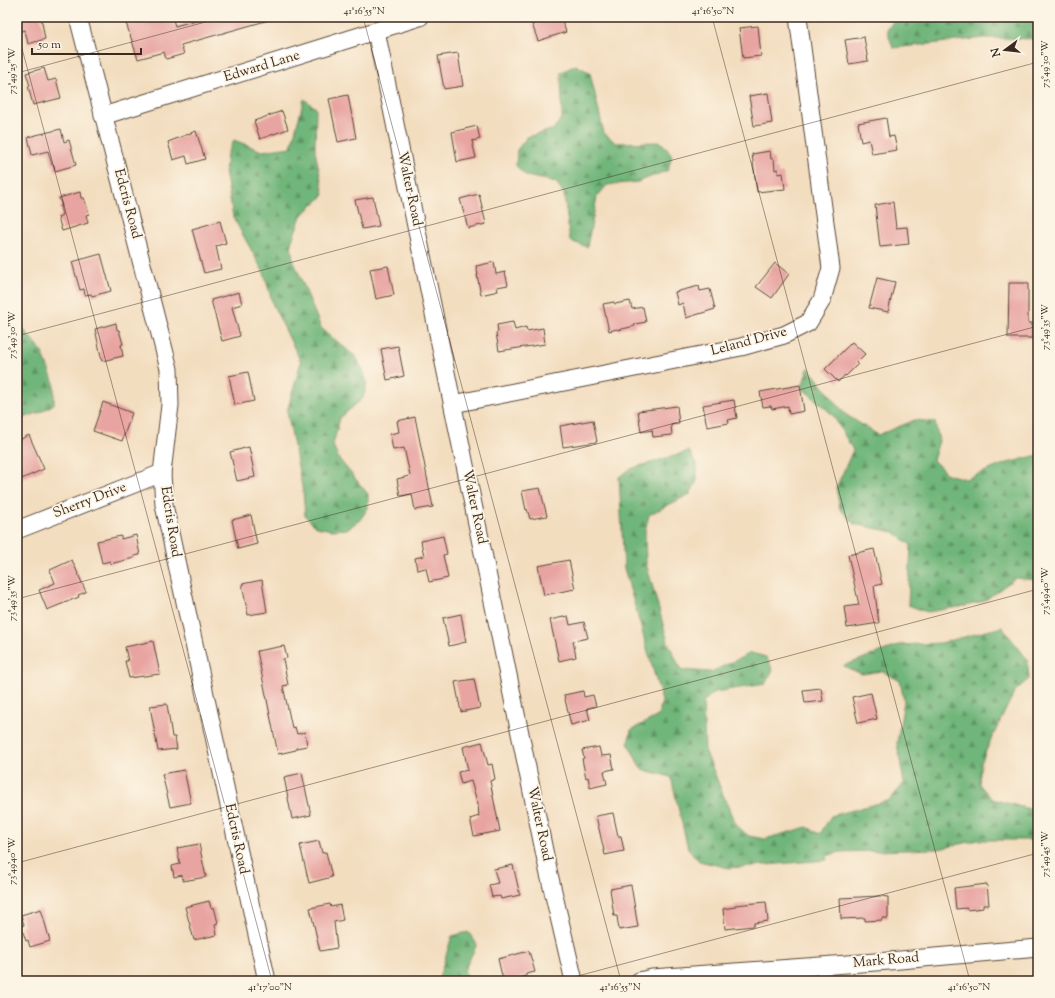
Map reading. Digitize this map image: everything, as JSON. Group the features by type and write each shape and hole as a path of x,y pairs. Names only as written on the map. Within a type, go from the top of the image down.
{"street":[{"name":"Edcris Road","path":"78,17 160,330 168,369 170,405 162,473 164,505 267,981"},
{"name":"Edward Lane","path":"103,116 420,17"},
{"name":"Leland Drive","path":"452,404 740,347 784,335 808,323 822,300 831,268 798,17"},
{"name":"Walter Road","path":"376,31 548,870 574,981"},
{"name":"Sherry Drive","path":"17,530 162,473"},
{"name":"Mark Road","path":"639,981 652,978 889,961 1038,948"}],"green space":[{"path":"896,17 1038,17 1038,39 984,38 893,48 887,30"},
{"path":"576,65 590,73 604,133 616,143 661,142 672,155 668,170 638,182 607,185 597,197 587,247 570,241 564,194 556,182 526,176 516,166 517,150 527,137 554,129 562,117 561,72"},
{"path":"304,99 316,108 315,151 324,195 301,216 291,243 293,259 321,328 356,357 363,370 367,383 363,398 340,418 333,445 339,459 368,494 368,508 360,520 347,529 332,530 316,527 305,516 303,492 287,411 301,362 273,305 264,273 233,217 225,171 227,154 234,140 262,151 291,147"},
{"path":"17,322 41,350 54,383 54,404 41,412 17,420"},
{"path":"808,367 845,414 878,435 915,420 935,422 939,441 933,460 947,474 966,479 1004,464 1038,455 1038,580 1015,578 984,601 966,606 927,612 908,605 911,545 894,532 854,524 840,509 836,488 853,450 833,415 802,388"},
{"path":"689,451 697,465 697,481 690,494 649,515 645,531 646,563 668,642 681,670 711,672 751,653 766,657 773,670 765,684 715,692 703,702 705,750 736,826 749,836 765,839 807,827 820,834 831,816 890,800 904,783 897,743 904,701 900,681 882,671 862,674 843,666 899,645 941,643 1002,627 1027,659 1029,679 1015,691 989,744 981,763 979,784 992,799 1033,810 1038,809 1038,840 978,840 939,849 840,852 826,856 827,860 729,868 699,861 688,849 671,777 641,769 628,743 631,730 658,716 662,701 624,568 619,477 630,469"},
{"path":"468,932 477,944 464,971 470,981 438,981 452,936"}],"building":[{"path":"17,17 41,17 45,39 28,44 25,30 17,32"},
{"path":"124,17 172,17 175,26 208,17 269,17 269,20 181,45 184,54 166,59 164,52 138,59"},
{"path":"548,17 561,17 566,32 538,41 532,24 542,21 542,19"},
{"path":"758,26 761,56 743,58 739,28"},
{"path":"864,37 868,61 849,64 845,40"},
{"path":"458,53 463,86 444,89 438,56"},
{"path":"44,68 48,81 56,79 61,98 33,105 26,73"},
{"path":"768,93 772,123 754,126 749,96"},
{"path":"348,95 356,138 338,142 329,99"},
{"path":"282,111 288,129 260,139 254,121"},
{"path":"886,118 889,137 894,136 897,150 872,154 869,140 861,142 858,123"},
{"path":"477,126 480,139 472,141 476,158 457,162 452,132"},
{"path":"61,129 64,142 69,140 76,165 55,171 48,151 32,155 28,137"},
{"path":"196,131 205,159 188,164 186,156 173,160 168,142"},
{"path":"770,151 771,159 774,159 775,170 778,169 778,174 783,173 785,189 757,192 752,154"},
{"path":"80,192 81,198 84,198 89,214 86,215 88,223 62,231 58,217 62,215 60,206 62,206 59,198"},
{"path":"479,194 486,224 468,228 460,199"},
{"path":"373,197 379,226 362,229 355,200"},
{"path":"893,202 896,228 907,227 909,244 880,247 875,205"},
{"path":"220,221 226,243 216,246 221,269 204,273 192,229"},
{"path":"101,254 111,291 92,296 91,294 85,295 84,289 80,290 72,262"},
{"path":"494,262 496,274 505,272 508,285 497,287 498,291 481,295 476,266"},
{"path":"775,263 789,274 772,298 756,287"},
{"path":"388,266 394,295 376,299 370,269"},
{"path":"877,278 895,282 888,312 869,308"},
{"path":"1009,283 1028,283 1028,323 1032,323 1032,338 1008,338"},
{"path":"699,286 700,291 710,289 715,309 686,318 683,303 678,305 675,292"},
{"path":"239,292 242,304 232,307 240,336 222,341 211,300"},
{"path":"630,301 632,309 643,307 646,322 635,324 635,326 609,331 603,304 614,302 615,304"},
{"path":"513,322 515,330 526,327 527,331 543,328 545,344 499,351 496,333 498,332 497,325"},
{"path":"116,323 117,330 119,330 123,344 121,345 123,356 102,361 95,329"},
{"path":"852,342 865,354 856,363 858,364 838,382 825,369"},
{"path":"398,346 404,376 387,380 381,349"},
{"path":"248,372 254,401 235,405 229,376"},
{"path":"800,385 804,411 789,414 788,406 772,409 771,406 763,407 760,392"},
{"path":"734,400 737,418 728,420 729,423 707,427 703,405"},
{"path":"103,402 132,413 122,441 93,431"},
{"path":"677,406 679,424 671,425 672,435 653,437 652,430 641,432 638,411"},
{"path":"415,417 433,507 415,510 412,494 400,496 397,479 410,475 404,448 393,450 390,434 399,432 397,421"},
{"path":"593,420 597,442 563,447 560,426"},
{"path":"29,435 44,469 17,481 17,441"},
{"path":"249,447 255,477 237,481 230,452"},
{"path":"540,488 547,516 530,519 527,509 526,510 522,491"},
{"path":"251,515 257,544 238,549 232,520"},
{"path":"136,535 140,555 110,564 110,561 102,563 97,541 121,536 121,539"},
{"path":"443,536 447,554 443,555 448,578 429,582 426,568 417,570 415,558 424,556 421,541"},
{"path":"874,549 882,584 874,586 879,623 847,628 844,607 859,605 848,555"},
{"path":"72,560 86,592 78,595 79,597 47,610 39,590 55,583 50,570"},
{"path":"569,560 575,589 544,595 538,566"},
{"path":"262,580 267,612 248,615 242,584"},
{"path":"461,614 466,642 449,646 443,618"},
{"path":"568,616 570,625 584,622 588,638 573,641 576,657 559,661 550,620"},
{"path":"153,641 160,674 129,678 125,661 128,661 125,647"},
{"path":"284,646 287,658 283,659 288,685 283,686 292,728 295,727 297,734 305,732 307,746 278,754 257,651"},
{"path":"474,679 480,708 461,712 455,682"},
{"path":"821,688 823,701 805,703 803,690"},
{"path":"583,691 584,697 593,695 596,706 587,708 590,720 571,725 564,695"},
{"path":"871,693 877,719 858,723 852,697"},
{"path":"167,704 172,737 175,737 177,749 158,751 150,706"},
{"path":"482,742 488,765 492,764 495,779 490,781 500,831 474,836 470,819 479,816 478,805 471,781 461,784 458,772 468,770 463,747"},
{"path":"599,747 601,756 611,755 614,769 604,771 607,784 590,788 582,759 584,758 582,750"},
{"path":"184,770 191,803 170,807 162,774"},
{"path":"302,773 311,815 292,819 284,777"},
{"path":"613,813 618,836 621,836 624,851 605,855 596,816"},
{"path":"319,841 322,853 326,852 332,877 309,883 300,845"},
{"path":"199,844 206,877 183,881 182,875 174,877 172,866 180,864 177,848"},
{"path":"513,865 520,895 501,899 500,896 492,897 489,885 498,883 494,869"},
{"path":"987,884 989,905 983,905 983,908 967,910 967,908 956,909 954,888"},
{"path":"631,885 638,927 619,930 617,916 614,916 610,889"},
{"path":"888,897 888,918 882,918 882,920 865,921 865,918 841,919 840,898"},
{"path":"209,901 211,908 214,907 218,923 215,924 217,935 194,940 185,907"},
{"path":"766,902 768,921 754,923 754,926 725,929 723,909 735,907 735,905"},
{"path":"330,904 331,907 340,905 343,920 334,922 337,948 320,951 310,908"},
{"path":"41,909 50,941 30,947 28,940 26,941 21,926 24,925 21,915"},
{"path":"529,951 535,972 511,980 510,978 503,980 498,959"}]}
